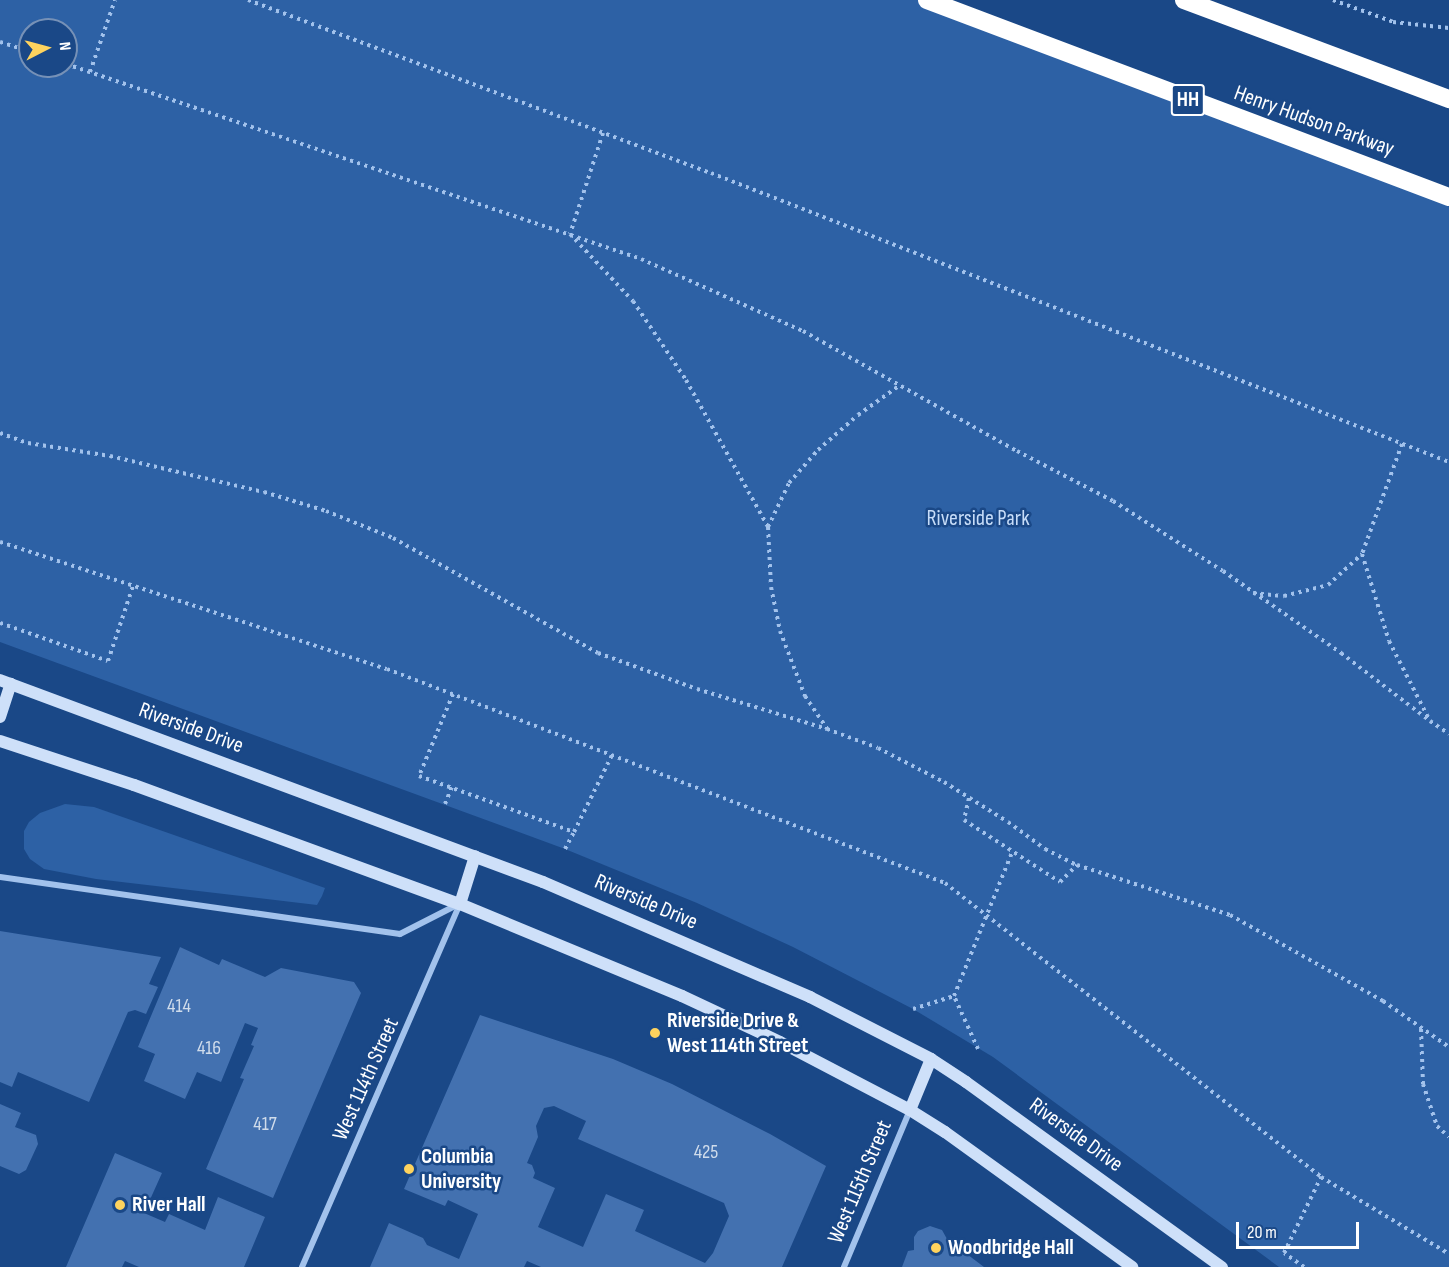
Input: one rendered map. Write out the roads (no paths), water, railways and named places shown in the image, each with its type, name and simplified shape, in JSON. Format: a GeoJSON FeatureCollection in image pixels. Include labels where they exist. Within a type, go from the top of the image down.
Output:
{"type":"FeatureCollection","features":[{"type":"Feature","properties":{"kind":"highway","name":"Henry Hudson Parkway"},"geometry":{"type":"LineString","coordinates":[[927,0],[1449,197]]}},
{"type":"Feature","properties":{"kind":"highway"},"geometry":{"type":"LineString","coordinates":[[1184,0],[1449,99]]}},
{"type":"Feature","properties":{"kind":"main road"},"geometry":{"type":"LineString","coordinates":[[0,717],[6,682]]}},
{"type":"Feature","properties":{"kind":"main road","name":"Riverside Drive"},"geometry":{"type":"LineString","coordinates":[[6,682],[475,856],[731,961],[810,997],[931,1059],[1222,1267]]}},
{"type":"Feature","properties":{"kind":"main road"},"geometry":{"type":"LineString","coordinates":[[0,741],[134,785],[460,904],[682,996],[780,1042],[910,1110],[945,1132],[1132,1267]]}},
{"type":"Feature","properties":{"kind":"main road"},"geometry":{"type":"LineString","coordinates":[[460,904],[475,856]]}},
{"type":"Feature","properties":{"kind":"main road"},"geometry":{"type":"LineString","coordinates":[[910,1110],[931,1059]]}},
{"type":"Feature","properties":{"kind":"street"},"geometry":{"type":"LineString","coordinates":[[0,877],[400,934],[460,904]]}},
{"type":"Feature","properties":{"kind":"street","name":"West 114th Street"},"geometry":{"type":"LineString","coordinates":[[302,1267],[460,904]]}},
{"type":"Feature","properties":{"kind":"street","name":"West 115th Street"},"geometry":{"type":"LineString","coordinates":[[844,1267],[910,1110]]}},
{"type":"Feature","properties":{"kind":"place","name":"Riverside Drive & West 114th Street"},"geometry":{"type":"Point","coordinates":[655,1033]}},
{"type":"Feature","properties":{"kind":"place","name":"Columbia University"},"geometry":{"type":"Point","coordinates":[409,1169]}},
{"type":"Feature","properties":{"kind":"place","name":"River Hall"},"geometry":{"type":"Point","coordinates":[120,1205]}},
{"type":"Feature","properties":{"kind":"place","name":"Woodbridge Hall"},"geometry":{"type":"Point","coordinates":[936,1248]}},
{"type":"Feature","properties":{"kind":"park label","name":"Riverside Park"},"geometry":{"type":"Point","coordinates":[978,519]}}]}
